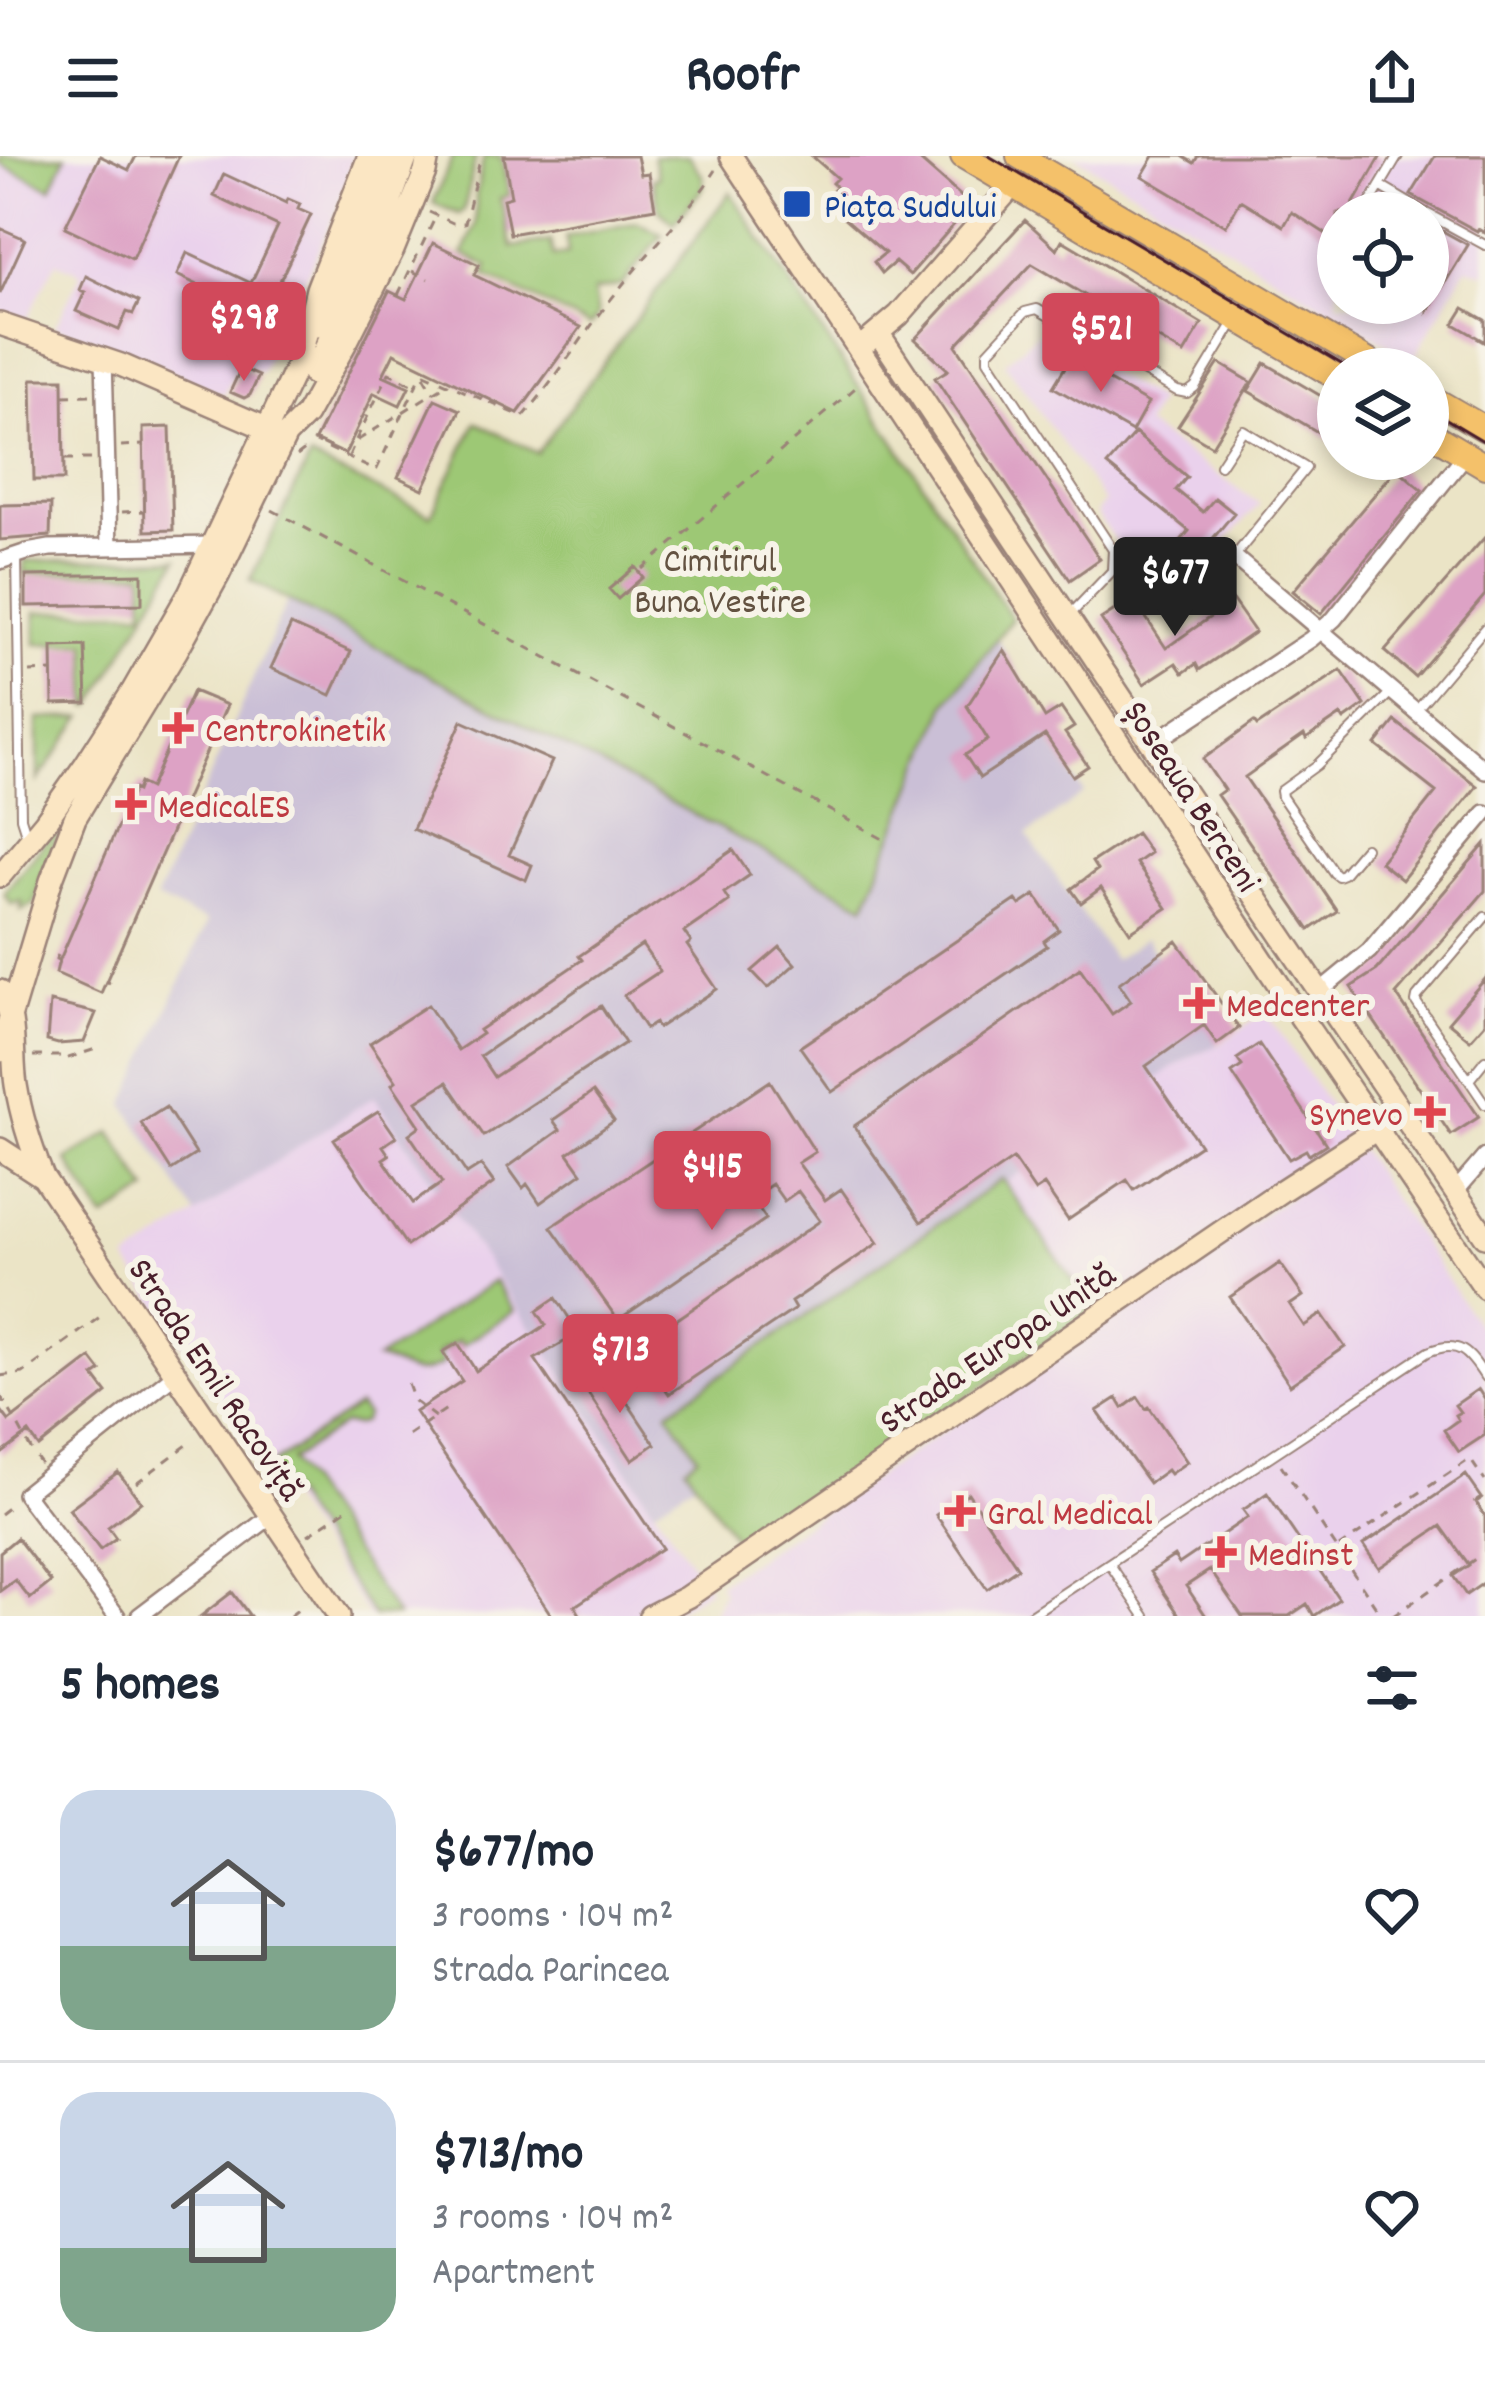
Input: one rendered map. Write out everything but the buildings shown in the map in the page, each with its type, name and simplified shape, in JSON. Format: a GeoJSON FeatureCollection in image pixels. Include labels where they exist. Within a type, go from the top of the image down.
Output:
{"type":"FeatureCollection","features":[{"type":"Feature","properties":{"kind":"main road"},"geometry":{"type":"LineString","coordinates":[[0,1051],[75,818],[178,650],[254,502],[317,289],[369,156]]}},
{"type":"Feature","properties":{"kind":"main road"},"geometry":{"type":"LineString","coordinates":[[300,359],[357,241],[388,156]]}},
{"type":"Feature","properties":{"kind":"main road"},"geometry":{"type":"LineString","coordinates":[[0,876],[70,787],[175,619],[374,246],[407,156]]}},
{"type":"Feature","properties":{"kind":"main road"},"geometry":{"type":"LineString","coordinates":[[962,156],[1317,365]]}},
{"type":"Feature","properties":{"kind":"main road"},"geometry":{"type":"LineString","coordinates":[[859,348],[899,315],[1013,185],[1026,158],[1347,348]]}},
{"type":"Feature","properties":{"kind":"main road"},"geometry":{"type":"LineString","coordinates":[[277,432],[306,416],[393,250],[428,161]]}},
{"type":"Feature","properties":{"kind":"main road","name":"Șoseaua Berceni"},"geometry":{"type":"LineString","coordinates":[[724,162],[859,348],[1485,1288]]}},
{"type":"Feature","properties":{"kind":"main road"},"geometry":{"type":"LineString","coordinates":[[0,325],[104,358],[277,432]]}},
{"type":"Feature","properties":{"kind":"main road","name":"Șoseaua Berceni"},"geometry":{"type":"LineString","coordinates":[[879,334],[1485,1236]]}},
{"type":"Feature","properties":{"kind":"main road"},"geometry":{"type":"LineString","coordinates":[[1449,408],[1485,429]]}},
{"type":"Feature","properties":{"kind":"main road"},"geometry":{"type":"LineString","coordinates":[[1449,445],[1475,460]]}},
{"type":"Feature","properties":{"kind":"main road"},"geometry":{"type":"LineString","coordinates":[[1214,885],[1237,870]]}},
{"type":"Feature","properties":{"kind":"main road"},"geometry":{"type":"LineString","coordinates":[[0,992],[11,1017]]}},
{"type":"Feature","properties":{"kind":"main road","name":"Strada Emil Racoviță"},"geometry":{"type":"LineString","coordinates":[[11,1017],[17,1092],[43,1177],[339,1616]]}},
{"type":"Feature","properties":{"kind":"main road","name":"Strada Europa Unită"},"geometry":{"type":"LineString","coordinates":[[650,1616],[687,1597],[1377,1129]]}},
{"type":"Feature","properties":{"kind":"main road","name":"Strada Emil Racoviță"},"geometry":{"type":"LineString","coordinates":[[0,1149],[43,1177]]}},
{"type":"Feature","properties":{"kind":"main road"},"geometry":{"type":"LineString","coordinates":[[0,1167],[43,1177]]}},
{"type":"Feature","properties":{"kind":"street"},"geometry":{"type":"LineString","coordinates":[[104,358],[109,547]]}},
{"type":"Feature","properties":{"kind":"street"},"geometry":{"type":"LineString","coordinates":[[1152,744],[1321,631],[1475,460]]}},
{"type":"Feature","properties":{"kind":"street"},"geometry":{"type":"LineString","coordinates":[[0,561],[50,548],[213,545]]}},
{"type":"Feature","properties":{"kind":"street"},"geometry":{"type":"LineString","coordinates":[[1234,557],[1485,770]]}},
{"type":"Feature","properties":{"kind":"street"},"geometry":{"type":"LineString","coordinates":[[1319,992],[1369,951],[1485,813]]}},
{"type":"Feature","properties":{"kind":"street"},"geometry":{"type":"LineString","coordinates":[[1455,1192],[1485,1157]]}},
{"type":"Feature","properties":{"kind":"street"},"geometry":{"type":"LineString","coordinates":[[117,1616],[25,1495],[175,1374]]}},
{"type":"Feature","properties":{"kind":"street"},"geometry":{"type":"LineString","coordinates":[[139,1616],[271,1516]]}},
{"type":"Feature","properties":{"kind":"lane"},"geometry":{"type":"LineString","coordinates":[[1376,192],[1397,156]]}},
{"type":"Feature","properties":{"kind":"lane"},"geometry":{"type":"LineString","coordinates":[[1380,186],[1390,192]]}},
{"type":"Feature","properties":{"kind":"lane"},"geometry":{"type":"LineString","coordinates":[[1449,226],[1485,245]]}},
{"type":"Feature","properties":{"kind":"lane"},"geometry":{"type":"LineString","coordinates":[[1067,618],[1112,571],[1113,550],[988,359],[988,351],[1024,312],[1037,309],[1187,393],[1237,317]]}},
{"type":"Feature","properties":{"kind":"lane"},"geometry":{"type":"LineString","coordinates":[[1176,615],[1234,557],[1306,468],[1243,430],[1220,465]]}},
{"type":"Feature","properties":{"kind":"lane"},"geometry":{"type":"LineString","coordinates":[[17,555],[21,818],[29,842]]}},
{"type":"Feature","properties":{"kind":"lane"},"geometry":{"type":"LineString","coordinates":[[1415,711],[1485,628]]}},
{"type":"Feature","properties":{"kind":"lane"},"geometry":{"type":"LineString","coordinates":[[1365,848],[1338,876],[1282,790],[1317,765],[1392,691]]}},
{"type":"Feature","properties":{"kind":"lane"},"geometry":{"type":"LineString","coordinates":[[1485,917],[1416,1002],[1485,1104]]}},
{"type":"Feature","properties":{"kind":"lane"},"geometry":{"type":"LineString","coordinates":[[1468,1080],[1485,1060]]}},
{"type":"Feature","properties":{"kind":"lane"},"geometry":{"type":"LineString","coordinates":[[1029,1616],[1438,1348],[1463,1350],[1485,1377]]}},
{"type":"Feature","properties":{"kind":"lane"},"geometry":{"type":"LineString","coordinates":[[1109,1563],[1145,1616]]}},
{"type":"Feature","properties":{"kind":"path"},"geometry":{"type":"LineString","coordinates":[[422,208],[453,223],[467,220],[482,156]]}},
{"type":"Feature","properties":{"kind":"path"},"geometry":{"type":"LineString","coordinates":[[423,374],[520,417],[525,415],[610,300],[724,162]]}},
{"type":"Feature","properties":{"kind":"path"},"geometry":{"type":"LineString","coordinates":[[398,295],[437,215]]}},
{"type":"Feature","properties":{"kind":"path"},"geometry":{"type":"LineString","coordinates":[[410,270],[429,279]]}},
{"type":"Feature","properties":{"kind":"path"},"geometry":{"type":"LineString","coordinates":[[348,457],[388,373],[416,386]]}},
{"type":"Feature","properties":{"kind":"path"},"geometry":{"type":"LineString","coordinates":[[291,461],[311,443],[376,471],[423,374]]}},
{"type":"Feature","properties":{"kind":"path"},"geometry":{"type":"LineString","coordinates":[[423,374],[435,395]]}},
{"type":"Feature","properties":{"kind":"path"},"geometry":{"type":"LineString","coordinates":[[356,442],[447,383]]}},
{"type":"Feature","properties":{"kind":"path"},"geometry":{"type":"LineString","coordinates":[[642,569],[858,386]]}},
{"type":"Feature","properties":{"kind":"path"},"geometry":{"type":"LineString","coordinates":[[63,396],[105,394]]}},
{"type":"Feature","properties":{"kind":"path"},"geometry":{"type":"LineString","coordinates":[[64,459],[143,446]]}},
{"type":"Feature","properties":{"kind":"path"},"geometry":{"type":"LineString","coordinates":[[254,502],[885,840]]}},
{"type":"Feature","properties":{"kind":"path"},"geometry":{"type":"LineString","coordinates":[[108,512],[145,511]]}},
{"type":"Feature","properties":{"kind":"path"},"geometry":{"type":"LineString","coordinates":[[19,672],[52,671]]}},
{"type":"Feature","properties":{"kind":"path"},"geometry":{"type":"LineString","coordinates":[[48,950],[60,957]]}},
{"type":"Feature","properties":{"kind":"path"},"geometry":{"type":"LineString","coordinates":[[31,1056],[78,1057],[99,1048]]}},
{"type":"Feature","properties":{"kind":"path"},"geometry":{"type":"LineString","coordinates":[[62,1058],[64,1067]]}},
{"type":"Feature","properties":{"kind":"path"},"geometry":{"type":"LineString","coordinates":[[0,1376],[22,1373],[104,1314]]}},
{"type":"Feature","properties":{"kind":"path"},"geometry":{"type":"LineString","coordinates":[[408,1384],[412,1399],[435,1417]]}},
{"type":"Feature","properties":{"kind":"path"},"geometry":{"type":"LineString","coordinates":[[0,1396],[18,1420],[22,1439],[50,1475]]}},
{"type":"Feature","properties":{"kind":"path"},"geometry":{"type":"LineString","coordinates":[[408,1435],[448,1408]]}},
{"type":"Feature","properties":{"kind":"path"},"geometry":{"type":"LineString","coordinates":[[136,1483],[191,1442]]}},
{"type":"Feature","properties":{"kind":"path"},"geometry":{"type":"LineString","coordinates":[[1274,1454],[1382,1616]]}},
{"type":"Feature","properties":{"kind":"path"},"geometry":{"type":"LineString","coordinates":[[1337,1549],[1470,1460],[1485,1481]]}},
{"type":"Feature","properties":{"kind":"path"},"geometry":{"type":"LineString","coordinates":[[306,1536],[347,1508]]}},
{"type":"Feature","properties":{"kind":"path"},"geometry":{"type":"LineString","coordinates":[[1393,1616],[1478,1557]]}},
{"type":"Feature","properties":{"kind":"path"},"geometry":{"type":"LineString","coordinates":[[290,1616],[303,1606]]}},
{"type":"Feature","properties":{"kind":"shaded area"},"geometry":{"type":"Polygon","coordinates":[[[0,156],[354,156],[335,214],[261,373],[239,363],[224,395],[55,327],[81,273],[56,262],[27,319],[0,312],[0,156]]]}},
{"type":"Feature","properties":{"kind":"shaded area"},"geometry":{"type":"Polygon","coordinates":[[[1075,156],[1485,156],[1485,273],[1466,268],[1449,298],[1449,192],[1317,192],[1317,302],[1075,156]]]}},
{"type":"Feature","properties":{"kind":"shaded area"},"geometry":{"type":"Polygon","coordinates":[[[1353,324],[1434,324],[1420,348],[1393,348],[1353,324]]]}},
{"type":"Feature","properties":{"kind":"shaded area"},"geometry":{"type":"Polygon","coordinates":[[[1038,332],[1158,401],[1145,425],[1260,504],[1169,602],[1158,594],[1148,604],[1118,579],[1130,564],[1096,513],[1104,502],[1005,363],[1038,332]]]}},
{"type":"Feature","properties":{"kind":"shaded area"},"geometry":{"type":"Polygon","coordinates":[[[288,599],[866,904],[947,703],[997,638],[1046,718],[1050,744],[1084,793],[1027,835],[1114,960],[1145,939],[1218,1045],[1189,1057],[669,1412],[699,1456],[686,1466],[696,1481],[654,1509],[374,1096],[196,1215],[125,1105],[207,922],[156,899],[288,599]]]}},
{"type":"Feature","properties":{"kind":"shaded area"},"geometry":{"type":"Polygon","coordinates":[[[1266,1012],[1355,1144],[1098,1316],[1002,1179],[1266,1012]]]}},
{"type":"Feature","properties":{"kind":"shaded area"},"geometry":{"type":"Polygon","coordinates":[[[374,1095],[709,1589],[666,1616],[368,1616],[127,1261],[374,1095]]]}},
{"type":"Feature","properties":{"kind":"shaded area"},"geometry":{"type":"Polygon","coordinates":[[[1360,1149],[1485,1336],[1485,1616],[712,1616],[723,1592],[718,1584],[1360,1149]]]}},
{"type":"Feature","properties":{"kind":"green space"},"geometry":{"type":"Polygon","coordinates":[[[0,156],[66,156],[51,188],[0,164],[0,156]]]}},
{"type":"Feature","properties":{"kind":"green space"},"geometry":{"type":"Polygon","coordinates":[[[453,156],[476,156],[464,210],[459,214],[433,203],[453,156]]]}},
{"type":"Feature","properties":{"kind":"green space"},"geometry":{"type":"Polygon","coordinates":[[[484,156],[501,156],[509,195],[500,198],[512,247],[551,241],[554,256],[568,254],[566,237],[638,222],[662,235],[622,285],[594,291],[598,315],[590,326],[485,275],[488,266],[463,254],[476,225],[484,156]]]}},
{"type":"Feature","properties":{"kind":"green space"},"geometry":{"type":"Polygon","coordinates":[[[653,156],[689,156],[703,177],[703,188],[674,223],[659,210],[653,156]]]}},
{"type":"Feature","properties":{"kind":"green space","name":"Cimitirul Buna Vestire"},"geometry":{"type":"Polygon","coordinates":[[[730,192],[1012,619],[947,703],[865,905],[250,580],[310,458],[431,515],[476,422],[537,453],[730,192]]]}},
{"type":"Feature","properties":{"kind":"green space"},"geometry":{"type":"Polygon","coordinates":[[[178,558],[89,706],[87,643],[36,644],[36,612],[144,611],[143,572],[25,573],[25,561],[178,558]]]}},
{"type":"Feature","properties":{"kind":"green space"},"geometry":{"type":"Polygon","coordinates":[[[83,717],[38,780],[38,719],[83,717]]]}},
{"type":"Feature","properties":{"kind":"green space"},"geometry":{"type":"Polygon","coordinates":[[[54,831],[58,833],[34,904],[21,910],[22,901],[11,904],[4,893],[54,831]]]}},
{"type":"Feature","properties":{"kind":"green space"},"geometry":{"type":"Polygon","coordinates":[[[111,1132],[148,1191],[104,1219],[67,1160],[111,1132]]]}},
{"type":"Feature","properties":{"kind":"green space"},"geometry":{"type":"Polygon","coordinates":[[[1002,1179],[1094,1310],[743,1550],[685,1466],[698,1456],[668,1412],[1002,1179]]]}},
{"type":"Feature","properties":{"kind":"green space"},"geometry":{"type":"Polygon","coordinates":[[[494,1281],[514,1311],[462,1345],[458,1340],[437,1354],[443,1364],[415,1372],[377,1359],[494,1281]]]}},
{"type":"Feature","properties":{"kind":"green space"},"geometry":{"type":"Polygon","coordinates":[[[358,1406],[366,1415],[363,1422],[343,1424],[291,1460],[397,1616],[373,1616],[271,1465],[358,1406]]]}},
{"type":"Feature","properties":{"kind":"tram line"},"geometry":{"type":"LineString","coordinates":[[989,156],[1317,350]]}},
{"type":"Feature","properties":{"kind":"tram line"},"geometry":{"type":"LineString","coordinates":[[1449,421],[1485,442]]}},
{"type":"Feature","properties":{"kind":"place","name":"Piața Sudului"},"geometry":{"type":"Point","coordinates":[797,204]}},
{"type":"Feature","properties":{"kind":"place","name":"Centrokinetik"},"geometry":{"type":"Point","coordinates":[178,728]}},
{"type":"Feature","properties":{"kind":"place","name":"MedicalES"},"geometry":{"type":"Point","coordinates":[131,804]}},
{"type":"Feature","properties":{"kind":"place","name":"Medcenter"},"geometry":{"type":"Point","coordinates":[1199,1003]}},
{"type":"Feature","properties":{"kind":"place","name":"Synevo"},"geometry":{"type":"Point","coordinates":[1430,1112]}},
{"type":"Feature","properties":{"kind":"place","name":"Gral Medical"},"geometry":{"type":"Point","coordinates":[960,1511]}},
{"type":"Feature","properties":{"kind":"place","name":"Medinst"},"geometry":{"type":"Point","coordinates":[1221,1552]}}]}
